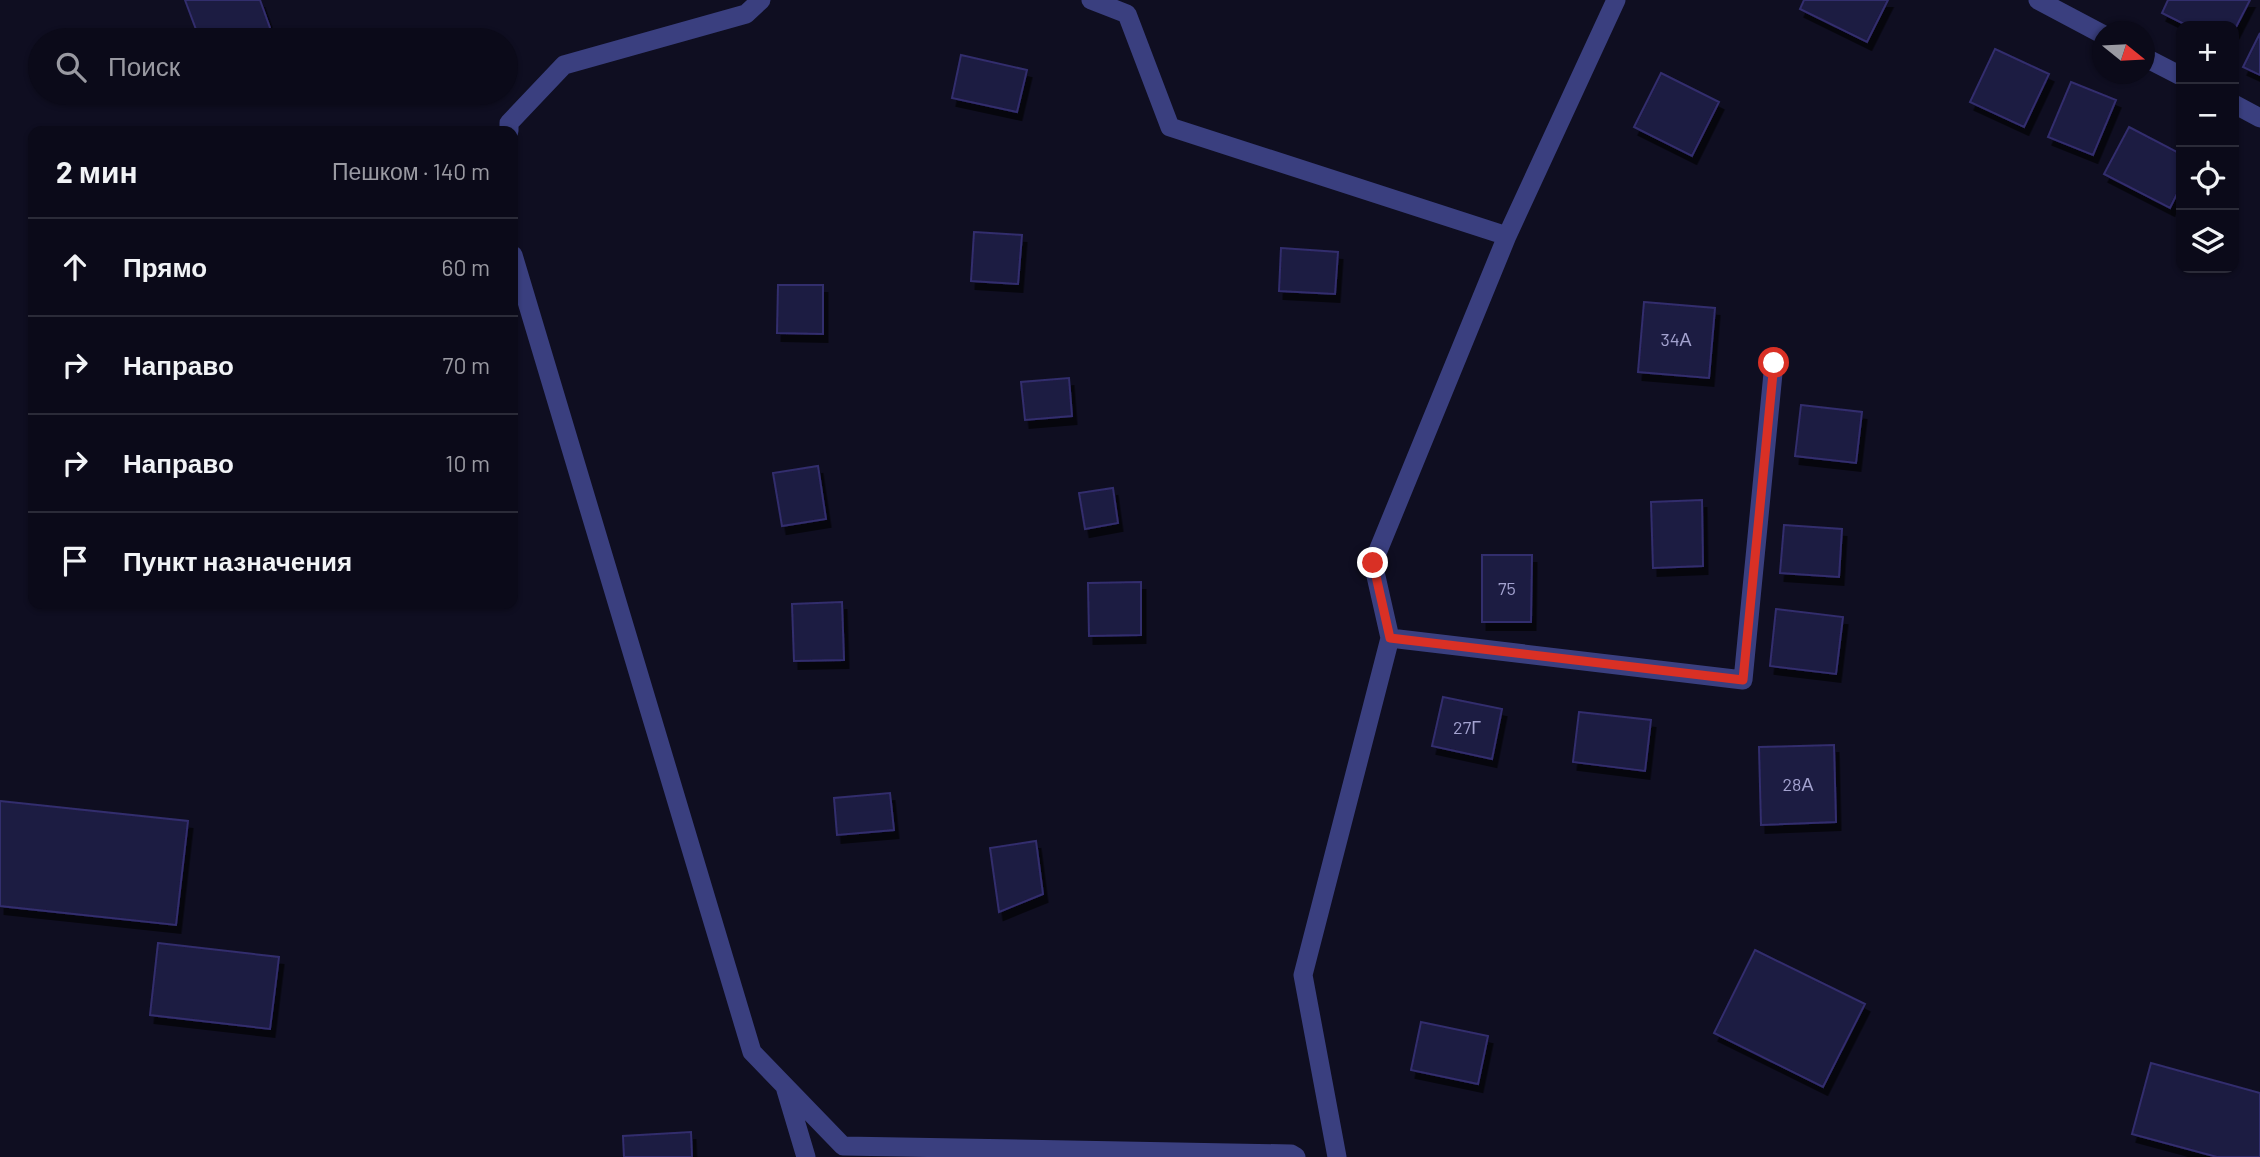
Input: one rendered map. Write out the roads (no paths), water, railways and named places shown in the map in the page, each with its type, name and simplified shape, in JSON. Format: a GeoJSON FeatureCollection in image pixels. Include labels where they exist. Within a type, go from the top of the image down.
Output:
{"type":"FeatureCollection","features":[{"type":"Feature","properties":{"kind":"street"},"geometry":{"type":"LineString","coordinates":[[509,126],[564,65],[746,14],[761,0]]}},
{"type":"Feature","properties":{"kind":"street"},"geometry":{"type":"LineString","coordinates":[[1091,0],[1128,14],[1170,127],[1507,236]]}},
{"type":"Feature","properties":{"kind":"street"},"geometry":{"type":"LineString","coordinates":[[1337,1157],[1303,975],[1390,638],[1373,563],[1507,236],[1616,0]]}},
{"type":"Feature","properties":{"kind":"street"},"geometry":{"type":"LineString","coordinates":[[2038,0],[2092,29]]}},
{"type":"Feature","properties":{"kind":"street"},"geometry":{"type":"LineString","coordinates":[[2155,63],[2176,73]]}},
{"type":"Feature","properties":{"kind":"street"},"geometry":{"type":"LineString","coordinates":[[2239,107],[2260,118]]}},
{"type":"Feature","properties":{"kind":"street"},"geometry":{"type":"LineString","coordinates":[[518,272],[752,1052],[843,1146],[1291,1154],[1296,1157]]}},
{"type":"Feature","properties":{"kind":"street"},"geometry":{"type":"LineString","coordinates":[[1390,638],[1743,680],[1774,363]]}},
{"type":"Feature","properties":{"kind":"street"},"geometry":{"type":"LineString","coordinates":[[785,1086],[806,1157]]}}]}
